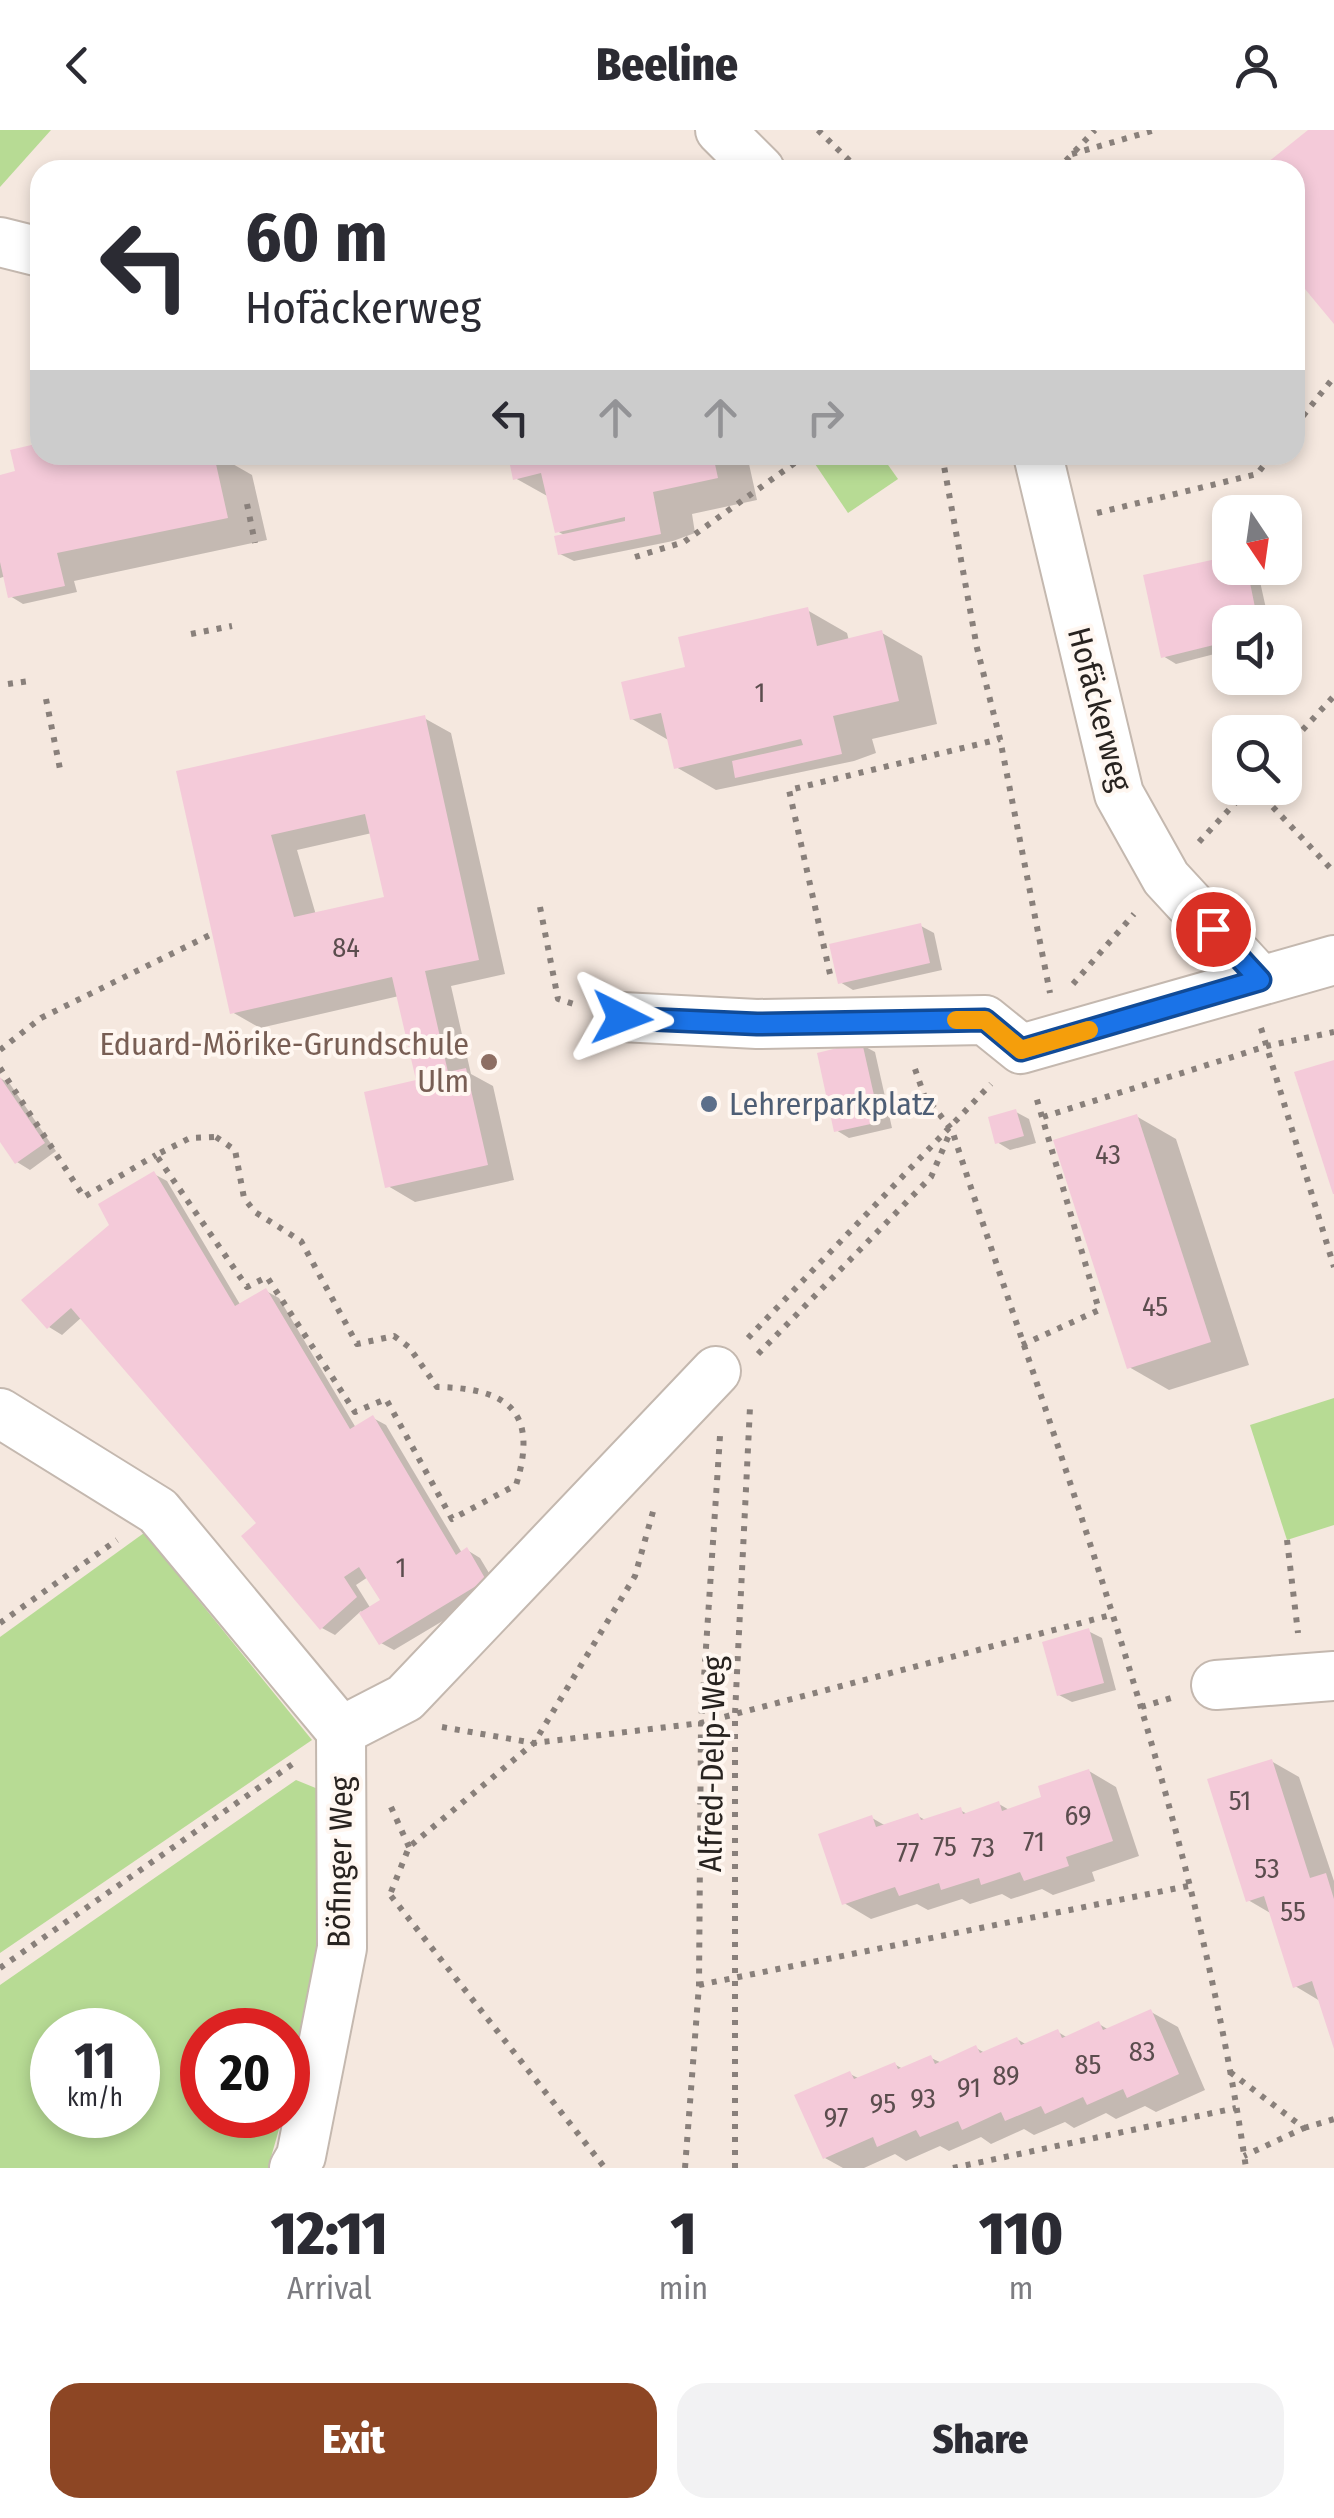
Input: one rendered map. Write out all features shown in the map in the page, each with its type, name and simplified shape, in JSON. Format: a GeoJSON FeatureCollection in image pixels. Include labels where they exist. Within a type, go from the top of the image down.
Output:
{"type":"FeatureCollection","features":[{"type":"Feature","properties":{"kind":"street"},"geometry":{"type":"LineString","coordinates":[[720,130],[750,160]]}},
{"type":"Feature","properties":{"kind":"street"},"geometry":{"type":"LineString","coordinates":[[0,242],[30,250]]}},
{"type":"Feature","properties":{"kind":"street","name":"Hofäckerweg"},"geometry":{"type":"LineString","coordinates":[[1040,465],[1119,794],[1166,878],[1260,980]]}},
{"type":"Feature","properties":{"kind":"street"},"geometry":{"type":"LineString","coordinates":[[622,1018],[840,1024],[985,1020],[1021,1050],[1334,960]]}},
{"type":"Feature","properties":{"kind":"street"},"geometry":{"type":"LineString","coordinates":[[0,1413],[158,1511],[341,1731],[405,1698],[739,1377]]}},
{"type":"Feature","properties":{"kind":"street"},"geometry":{"type":"LineString","coordinates":[[1216,1685],[1319,1679]]}},
{"type":"Feature","properties":{"kind":"street","name":"Böfinger Weg"},"geometry":{"type":"LineString","coordinates":[[294,2168],[300,2156],[342,1948],[341,1731]]}},
{"type":"Feature","properties":{"kind":"path"},"geometry":{"type":"LineString","coordinates":[[818,130],[849,160]]}},
{"type":"Feature","properties":{"kind":"path"},"geometry":{"type":"LineString","coordinates":[[1066,160],[1095,130]]}},
{"type":"Feature","properties":{"kind":"path"},"geometry":{"type":"LineString","coordinates":[[1072,154],[1156,130]]}},
{"type":"Feature","properties":{"kind":"path"},"geometry":{"type":"LineString","coordinates":[[1305,413],[1334,377]]}},
{"type":"Feature","properties":{"kind":"path"},"geometry":{"type":"LineString","coordinates":[[635,557],[684,542],[792,465]]}},
{"type":"Feature","properties":{"kind":"path"},"geometry":{"type":"LineString","coordinates":[[739,1377],[1021,1050],[1052,1007],[1000,739],[976,648],[944,465]]}},
{"type":"Feature","properties":{"kind":"path"},"geometry":{"type":"LineString","coordinates":[[1052,525],[1258,474],[1265,465]]}},
{"type":"Feature","properties":{"kind":"path"},"geometry":{"type":"LineString","coordinates":[[247,504],[255,544]]}},
{"type":"Feature","properties":{"kind":"path"},"geometry":{"type":"LineString","coordinates":[[191,634],[232,626]]}},
{"type":"Feature","properties":{"kind":"path"},"geometry":{"type":"LineString","coordinates":[[8,684],[29,682]]}},
{"type":"Feature","properties":{"kind":"path"},"geometry":{"type":"LineString","coordinates":[[1302,731],[1334,696]]}},
{"type":"Feature","properties":{"kind":"path"},"geometry":{"type":"LineString","coordinates":[[46,698],[60,768]]}},
{"type":"Feature","properties":{"kind":"path"},"geometry":{"type":"LineString","coordinates":[[840,1024],[790,790],[1000,739]]}},
{"type":"Feature","properties":{"kind":"path"},"geometry":{"type":"LineString","coordinates":[[1271,805],[1334,872]]}},
{"type":"Feature","properties":{"kind":"path"},"geometry":{"type":"LineString","coordinates":[[540,907],[550,959]]}},
{"type":"Feature","properties":{"kind":"path"},"geometry":{"type":"LineString","coordinates":[[0,1050],[41,1018],[212,934]]}},
{"type":"Feature","properties":{"kind":"path"},"geometry":{"type":"LineString","coordinates":[[900,1020],[924,1096],[952,1130],[1140,1707],[1188,1886],[1246,2168]]}},
{"type":"Feature","properties":{"kind":"path"},"geometry":{"type":"LineString","coordinates":[[1022,1345],[1099,1310],[1043,1117],[1268,1046],[1334,1032]]}},
{"type":"Feature","properties":{"kind":"path"},"geometry":{"type":"LineString","coordinates":[[1268,1046],[1334,1267]]}},
{"type":"Feature","properties":{"kind":"path"},"geometry":{"type":"LineString","coordinates":[[0,1068],[84,1197],[156,1155],[190,1138],[216,1137],[234,1150],[244,1198],[255,1212],[301,1241],[357,1344],[394,1336],[409,1347],[437,1387],[470,1388],[501,1398],[525,1430],[525,1457],[516,1485],[452,1519],[386,1399],[355,1412],[267,1277],[247,1286],[156,1155]]}},
{"type":"Feature","properties":{"kind":"path"},"geometry":{"type":"LineString","coordinates":[[685,2168],[699,1985],[702,1722],[724,1392],[930,1176],[952,1130]]}},
{"type":"Feature","properties":{"kind":"path","name":"Alfred-Delp-Weg"},"geometry":{"type":"LineString","coordinates":[[735,2168],[739,1377]]}},
{"type":"Feature","properties":{"kind":"path"},"geometry":{"type":"LineString","coordinates":[[606,2168],[390,1895],[409,1847],[534,1742],[634,1576],[659,1491]]}},
{"type":"Feature","properties":{"kind":"path"},"geometry":{"type":"LineString","coordinates":[[0,1623],[158,1511]]}},
{"type":"Feature","properties":{"kind":"path"},"geometry":{"type":"LineString","coordinates":[[1287,1540],[1319,1679]]}},
{"type":"Feature","properties":{"kind":"path"},"geometry":{"type":"LineString","coordinates":[[405,1698],[423,1724],[534,1742],[702,1722],[1110,1615]]}},
{"type":"Feature","properties":{"kind":"path"},"geometry":{"type":"LineString","coordinates":[[0,1968],[341,1731]]}},
{"type":"Feature","properties":{"kind":"path"},"geometry":{"type":"LineString","coordinates":[[699,1985],[1188,1886]]}},
{"type":"Feature","properties":{"kind":"path"},"geometry":{"type":"LineString","coordinates":[[1228,2070],[1304,2128]]}},
{"type":"Feature","properties":{"kind":"path"},"geometry":{"type":"LineString","coordinates":[[953,2168],[1236,2108]]}},
{"type":"Feature","properties":{"kind":"path"},"geometry":{"type":"LineString","coordinates":[[1244,2156],[1304,2128],[1334,2119]]}},
{"type":"Feature","properties":{"kind":"green space"},"geometry":{"type":"Polygon","coordinates":[[[0,130],[51,130],[0,187],[0,130]]]}},
{"type":"Feature","properties":{"kind":"green space"},"geometry":{"type":"Polygon","coordinates":[[[816,465],[888,465],[898,479],[848,513],[816,465]]]}},
{"type":"Feature","properties":{"kind":"green space"},"geometry":{"type":"Polygon","coordinates":[[[1334,1398],[1334,1525],[1287,1540],[1250,1425],[1334,1398]]]}},
{"type":"Feature","properties":{"kind":"green space"},"geometry":{"type":"Polygon","coordinates":[[[144,1533],[312,1740],[0,1953],[0,1637],[144,1533]]]}},
{"type":"Feature","properties":{"kind":"green space"},"geometry":{"type":"Polygon","coordinates":[[[296,1780],[323,1791],[317,1976],[309,2008],[180,2008],[180,2138],[276,2138],[268,2168],[0,2168],[0,1985],[296,1780]]]}},
{"type":"Feature","properties":{"kind":"building"},"geometry":{"type":"Polygon","coordinates":[[[1308,130],[1334,130],[1334,324],[1305,289],[1305,160],[1270,160],[1308,130]]]}},
{"type":"Feature","properties":{"kind":"building"},"geometry":{"type":"Polygon","coordinates":[[[30,445],[30,465],[216,465],[228,518],[57,553],[65,586],[8,598],[0,562],[0,475],[15,471],[10,450],[30,445]]]}},
{"type":"Feature","properties":{"kind":"building"},"geometry":{"type":"Polygon","coordinates":[[[510,465],[715,465],[718,478],[653,492],[661,534],[558,555],[554,536],[625,521],[625,517],[555,533],[541,473],[513,480],[510,465]]]}},
{"type":"Feature","properties":{"kind":"building"},"geometry":{"type":"Polygon","coordinates":[[[1212,560],[1212,585],[1250,585],[1255,605],[1212,605],[1212,645],[1161,658],[1143,575],[1212,560]]]}},
{"type":"Feature","properties":{"kind":"building"},"geometry":{"type":"Polygon","coordinates":[[[808,607],[817,646],[882,630],[899,701],[833,716],[842,754],[735,778],[732,761],[803,745],[801,739],[674,769],[661,713],[630,720],[621,682],[685,667],[678,637],[808,607]]]}},
{"type":"Feature","properties":{"kind":"building"},"geometry":{"type":"Polygon","coordinates":[[[425,715],[479,960],[425,971],[448,1072],[466,1068],[488,1165],[385,1188],[364,1092],[416,1080],[392,977],[230,1014],[176,771],[425,715]],[[365,814],[271,835],[294,917],[384,897],[365,814]]]}},
{"type":"Feature","properties":{"kind":"building"},"geometry":{"type":"Polygon","coordinates":[[[921,923],[930,963],[838,984],[829,944],[921,923]]]}},
{"type":"Feature","properties":{"kind":"building"},"geometry":{"type":"Polygon","coordinates":[[[862,1042],[880,1122],[834,1132],[817,1053],[862,1042]]]}},
{"type":"Feature","properties":{"kind":"building"},"geometry":{"type":"Polygon","coordinates":[[[1334,1060],[1334,1194],[1333,1194],[1294,1072],[1334,1060]]]}},
{"type":"Feature","properties":{"kind":"building"},"geometry":{"type":"Polygon","coordinates":[[[0,1077],[45,1143],[15,1164],[0,1142],[0,1077]]]}},
{"type":"Feature","properties":{"kind":"building"},"geometry":{"type":"Polygon","coordinates":[[[1016,1109],[1024,1136],[995,1144],[988,1117],[1016,1109]]]}},
{"type":"Feature","properties":{"kind":"building"},"geometry":{"type":"Polygon","coordinates":[[[1137,1114],[1211,1342],[1127,1369],[1053,1140],[1137,1114]]]}},
{"type":"Feature","properties":{"kind":"building"},"geometry":{"type":"Polygon","coordinates":[[[154,1171],[235,1306],[266,1288],[350,1429],[373,1415],[456,1555],[467,1547],[486,1580],[379,1645],[359,1613],[380,1600],[359,1567],[344,1577],[357,1597],[320,1630],[241,1536],[256,1523],[71,1308],[47,1329],[21,1300],[109,1225],[98,1204],[154,1171]]]}},
{"type":"Feature","properties":{"kind":"building"},"geometry":{"type":"Polygon","coordinates":[[[1089,1628],[1104,1683],[1057,1696],[1042,1642],[1089,1628]]]}},
{"type":"Feature","properties":{"kind":"building"},"geometry":{"type":"Polygon","coordinates":[[[1272,1759],[1310,1878],[1326,1873],[1334,1899],[1334,2049],[1312,1981],[1293,1988],[1264,1896],[1246,1902],[1207,1779],[1272,1759]]]}},
{"type":"Feature","properties":{"kind":"building"},"geometry":{"type":"Polygon","coordinates":[[[1089,1769],[1113,1841],[1066,1857],[1069,1866],[1024,1881],[1020,1872],[981,1885],[979,1878],[941,1890],[939,1883],[899,1896],[895,1887],[842,1905],[818,1834],[872,1815],[876,1827],[918,1813],[921,1820],[961,1807],[963,1814],[999,1801],[1002,1811],[1041,1797],[1038,1786],[1089,1769]]]}},
{"type":"Feature","properties":{"kind":"building"},"geometry":{"type":"Polygon","coordinates":[[[1151,2009],[1179,2074],[1127,2098],[1123,2089],[1087,2105],[1083,2097],[1045,2114],[1041,2106],[1005,2121],[1001,2112],[962,2130],[958,2121],[920,2137],[916,2130],[877,2147],[873,2137],[823,2159],[794,2095],[850,2071],[854,2079],[895,2062],[898,2069],[931,2055],[935,2064],[976,2045],[980,2053],[1017,2037],[1021,2045],[1058,2029],[1062,2038],[1099,2021],[1103,2030],[1151,2009]]]}},
{"type":"Feature","properties":{"kind":"slow traffic"},"geometry":{"type":"LineString","coordinates":[[956,1020],[985,1020],[1021,1050],[1089,1030]]}},
{"type":"Feature","properties":{"kind":"place","name":"Eduard-Mörike-Grundschule Ulm"},"geometry":{"type":"Point","coordinates":[489,1062]}},
{"type":"Feature","properties":{"kind":"place","name":"Lehrerparkplatz"},"geometry":{"type":"Point","coordinates":[709,1104]}},
{"type":"Feature","properties":{"kind":"route"},"geometry":{"type":"LineString","coordinates":[[622,1018],[757,1024],[985,1020],[1021,1050],[1260,980],[1213,929]]}}]}
